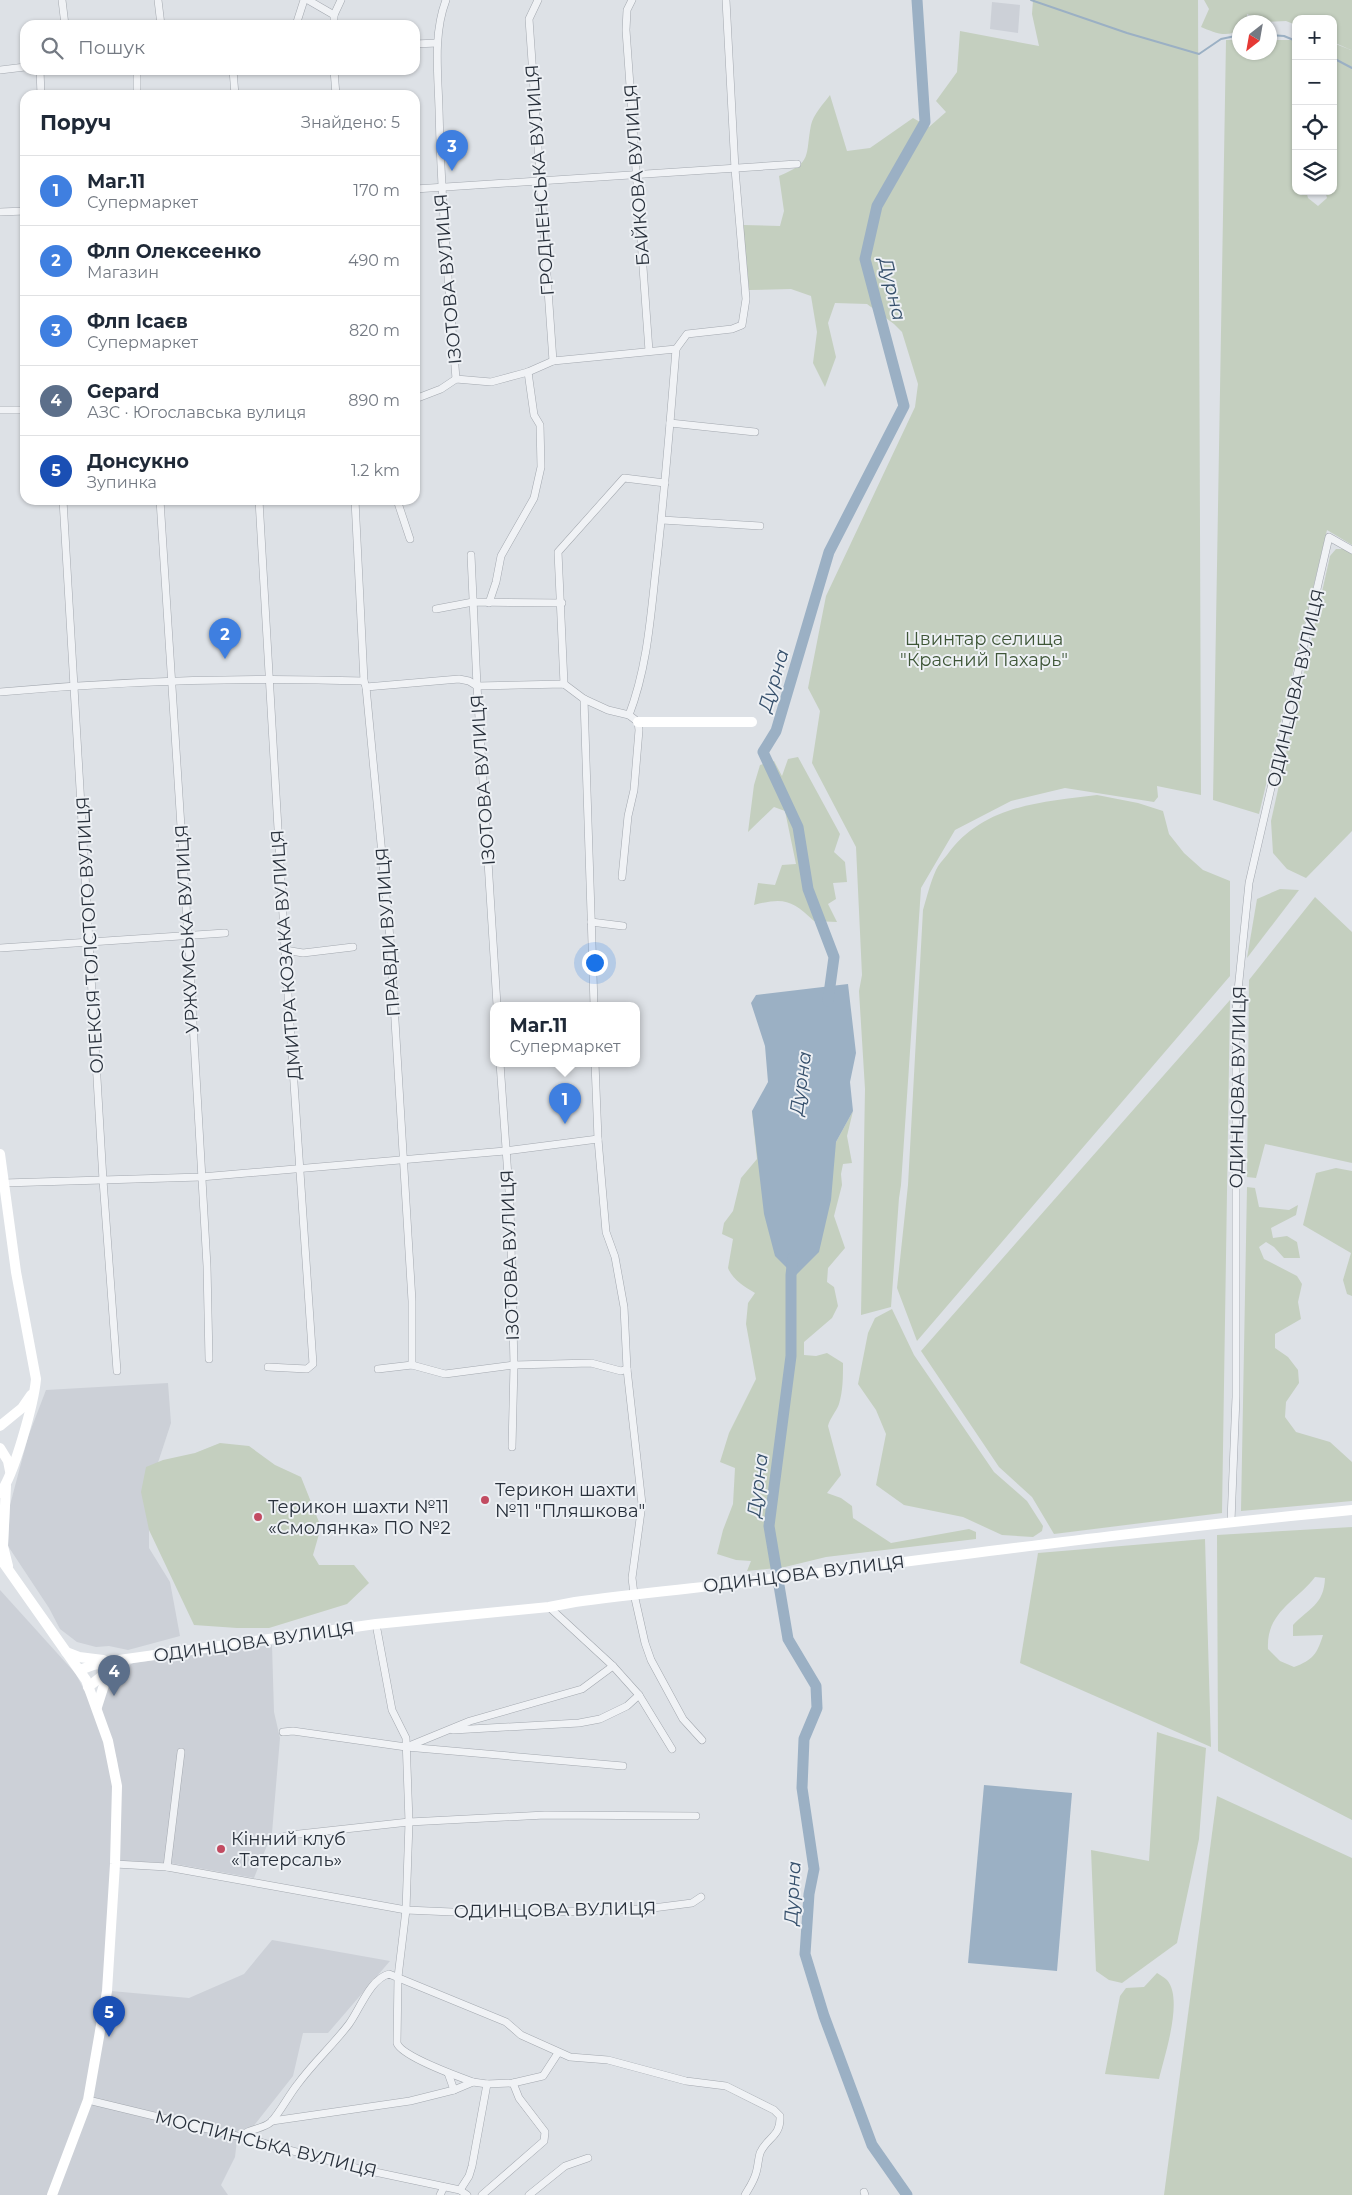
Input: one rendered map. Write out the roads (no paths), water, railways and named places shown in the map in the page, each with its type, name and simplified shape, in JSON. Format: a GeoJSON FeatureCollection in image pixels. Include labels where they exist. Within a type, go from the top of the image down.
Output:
{"type":"FeatureCollection","features":[{"type":"Feature","properties":{"kind":"main road"},"geometry":{"type":"LineString","coordinates":[[638,722],[752,722]]}},
{"type":"Feature","properties":{"kind":"main road"},"geometry":{"type":"LineString","coordinates":[[0,1154],[16,1272],[36,1379],[35,1390],[11,1472],[3,1489],[3,1546],[9,1569]]}},
{"type":"Feature","properties":{"kind":"main road"},"geometry":{"type":"LineString","coordinates":[[0,1426],[22,1408],[35,1390]]}},
{"type":"Feature","properties":{"kind":"main road"},"geometry":{"type":"LineString","coordinates":[[0,1448],[8,1461],[11,1472]]}},
{"type":"Feature","properties":{"kind":"main road","name":"ОДИНЦОВА ВУЛИЦЯ"},"geometry":{"type":"LineString","coordinates":[[80,1670],[93,1665],[376,1624],[549,1607],[634,1594],[776,1579],[1231,1521],[1352,1510]]}},
{"type":"Feature","properties":{"kind":"main road"},"geometry":{"type":"LineString","coordinates":[[0,1558],[80,1670],[97,1707],[109,1744],[117,1786],[108,1990],[88,2100],[52,2195]]}},
{"type":"Feature","properties":{"kind":"main road"},"geometry":{"type":"LineString","coordinates":[[66,1652],[88,1658],[120,1662],[104,1685],[97,1707]]}},
{"type":"Feature","properties":{"kind":"main road","name":"ОДИНЦОВА ВУЛИЦЯ"},"geometry":{"type":"LineString","coordinates":[[88,1687],[120,1662]]}},
{"type":"Feature","properties":{"kind":"street"},"geometry":{"type":"LineString","coordinates":[[62,0],[64,20]]}},
{"type":"Feature","properties":{"kind":"street"},"geometry":{"type":"LineString","coordinates":[[158,0],[160,20]]}},
{"type":"Feature","properties":{"kind":"street"},"geometry":{"type":"LineString","coordinates":[[298,20],[304,0]]}},
{"type":"Feature","properties":{"kind":"street"},"geometry":{"type":"LineString","coordinates":[[308,0],[334,15]]}},
{"type":"Feature","properties":{"kind":"street"},"geometry":{"type":"LineString","coordinates":[[334,20],[334,15],[341,0]]}},
{"type":"Feature","properties":{"kind":"street","name":"ІЗОТОВА ВУЛИЦЯ"},"geometry":{"type":"LineString","coordinates":[[446,0],[440,16],[437,44],[441,187],[456,379]]}},
{"type":"Feature","properties":{"kind":"street","name":"ГРОДНЕНСЬКА ВУЛИЦЯ"},"geometry":{"type":"LineString","coordinates":[[538,0],[529,19],[553,361]]}},
{"type":"Feature","properties":{"kind":"street","name":"БАЙКОВА ВУЛИЦЯ"},"geometry":{"type":"LineString","coordinates":[[632,0],[627,10],[626,30],[650,351]]}},
{"type":"Feature","properties":{"kind":"street"},"geometry":{"type":"LineString","coordinates":[[629,715],[641,680],[649,635],[662,520],[676,349],[687,334],[732,330],[742,324],[746,298],[735,169],[726,0]]}},
{"type":"Feature","properties":{"kind":"street"},"geometry":{"type":"LineString","coordinates":[[420,44],[437,44]]}},
{"type":"Feature","properties":{"kind":"street"},"geometry":{"type":"LineString","coordinates":[[0,70],[20,68]]}},
{"type":"Feature","properties":{"kind":"street"},"geometry":{"type":"LineString","coordinates":[[40,75],[41,90]]}},
{"type":"Feature","properties":{"kind":"street"},"geometry":{"type":"LineString","coordinates":[[137,75],[137,90]]}},
{"type":"Feature","properties":{"kind":"street"},"geometry":{"type":"LineString","coordinates":[[234,75],[235,90]]}},
{"type":"Feature","properties":{"kind":"street"},"geometry":{"type":"LineString","coordinates":[[334,75],[336,90]]}},
{"type":"Feature","properties":{"kind":"street"},"geometry":{"type":"LineString","coordinates":[[420,189],[637,176],[798,164]]}},
{"type":"Feature","properties":{"kind":"street"},"geometry":{"type":"LineString","coordinates":[[0,212],[20,211]]}},
{"type":"Feature","properties":{"kind":"street"},"geometry":{"type":"LineString","coordinates":[[420,397],[441,389],[456,379],[491,382],[528,372],[553,361],[676,349]]}},
{"type":"Feature","properties":{"kind":"street"},"geometry":{"type":"LineString","coordinates":[[489,603],[496,582],[501,556],[534,498],[541,467],[540,424],[534,415],[528,372]]}},
{"type":"Feature","properties":{"kind":"street"},"geometry":{"type":"LineString","coordinates":[[0,410],[20,410]]}},
{"type":"Feature","properties":{"kind":"street"},"geometry":{"type":"LineString","coordinates":[[670,423],[755,432]]}},
{"type":"Feature","properties":{"kind":"street"},"geometry":{"type":"LineString","coordinates":[[564,684],[562,603],[558,552],[624,478],[665,483]]}},
{"type":"Feature","properties":{"kind":"street","name":"ОЛЕКСІЯ ТОЛСТОГО ВУЛИЦЯ"},"geometry":{"type":"LineString","coordinates":[[63,505],[103,1180],[117,1370]]}},
{"type":"Feature","properties":{"kind":"street","name":"УРЖУМСЬКА ВУЛИЦЯ"},"geometry":{"type":"LineString","coordinates":[[160,505],[207,1266],[209,1358]]}},
{"type":"Feature","properties":{"kind":"street","name":"ДМИТРА КОЗАКА ВУЛИЦЯ"},"geometry":{"type":"LineString","coordinates":[[259,505],[285,950],[313,1364],[308,1369],[268,1367]]}},
{"type":"Feature","properties":{"kind":"street","name":"ПРАВДИ ВУЛИЦЯ"},"geometry":{"type":"LineString","coordinates":[[355,505],[365,684],[390,938],[412,1301],[412,1365]]}},
{"type":"Feature","properties":{"kind":"street"},"geometry":{"type":"LineString","coordinates":[[399,505],[410,539]]}},
{"type":"Feature","properties":{"kind":"street"},"geometry":{"type":"LineString","coordinates":[[662,520],[760,526]]}},
{"type":"Feature","properties":{"kind":"street","name":"ОДИНЦОВА ВУЛИЦЯ"},"geometry":{"type":"LineString","coordinates":[[1231,1521],[1236,1397],[1236,1010],[1250,883],[1330,538],[1352,550]]}},
{"type":"Feature","properties":{"kind":"street","name":"ІЗОТОВА ВУЛИЦЯ"},"geometry":{"type":"LineString","coordinates":[[470,555],[497,1002]]}},
{"type":"Feature","properties":{"kind":"street"},"geometry":{"type":"LineString","coordinates":[[436,609],[473,602],[562,603]]}},
{"type":"Feature","properties":{"kind":"street"},"geometry":{"type":"LineString","coordinates":[[0,692],[75,685],[269,678],[365,684],[459,679],[469,681],[477,686],[564,684],[584,699],[608,710],[629,715],[638,722],[634,790],[628,816],[622,877]]}},
{"type":"Feature","properties":{"kind":"street"},"geometry":{"type":"LineString","coordinates":[[584,699],[594,1002]]}},
{"type":"Feature","properties":{"kind":"street"},"geometry":{"type":"LineString","coordinates":[[591,922],[623,926]]}},
{"type":"Feature","properties":{"kind":"street"},"geometry":{"type":"LineString","coordinates":[[0,948],[225,934]]}},
{"type":"Feature","properties":{"kind":"street"},"geometry":{"type":"LineString","coordinates":[[285,950],[302,953],[353,947]]}},
{"type":"Feature","properties":{"kind":"street","name":"ІЗОТОВА ВУЛИЦЯ"},"geometry":{"type":"LineString","coordinates":[[500,1067],[510,1205],[514,1365],[512,1447]]}},
{"type":"Feature","properties":{"kind":"street"},"geometry":{"type":"LineString","coordinates":[[596,1067],[598,1139],[606,1232],[615,1257],[624,1307],[627,1369],[642,1504],[632,1578],[634,1594],[645,1643],[651,1660],[683,1719],[702,1740]]}},
{"type":"Feature","properties":{"kind":"street"},"geometry":{"type":"LineString","coordinates":[[4,1183],[201,1177],[403,1160],[598,1139]]}},
{"type":"Feature","properties":{"kind":"street"},"geometry":{"type":"LineString","coordinates":[[378,1369],[412,1365],[445,1374],[514,1365],[590,1363],[621,1371],[627,1369]]}},
{"type":"Feature","properties":{"kind":"street"},"geometry":{"type":"LineString","coordinates":[[549,1607],[613,1666],[639,1695],[672,1749]]}},
{"type":"Feature","properties":{"kind":"street","name":"ОДИНЦОВА ВУЛИЦЯ"},"geometry":{"type":"LineString","coordinates":[[376,1624],[392,1710],[406,1738],[409,1822],[406,1910],[398,1977],[399,2048],[448,2073],[474,2082],[487,2084],[513,2083],[543,2076],[558,2053]]}},
{"type":"Feature","properties":{"kind":"street"},"geometry":{"type":"LineString","coordinates":[[406,1747],[445,1730],[582,1689],[613,1666]]}},
{"type":"Feature","properties":{"kind":"street"},"geometry":{"type":"LineString","coordinates":[[445,1730],[579,1723],[600,1720],[627,1706],[639,1695]]}},
{"type":"Feature","properties":{"kind":"street"},"geometry":{"type":"LineString","coordinates":[[497,1713],[498,1727]]}},
{"type":"Feature","properties":{"kind":"street"},"geometry":{"type":"LineString","coordinates":[[283,1732],[293,1731],[406,1747],[623,1766]]}},
{"type":"Feature","properties":{"kind":"street"},"geometry":{"type":"LineString","coordinates":[[167,1867],[181,1752]]}},
{"type":"Feature","properties":{"kind":"street"},"geometry":{"type":"LineString","coordinates":[[275,1839],[290,1835],[409,1822],[545,1815],[696,1816]]}},
{"type":"Feature","properties":{"kind":"street","name":"ОДИНЦОВА ВУЛИЦЯ"},"geometry":{"type":"LineString","coordinates":[[115,1864],[167,1867],[406,1910],[500,1914],[645,1909],[692,1904],[701,1897]]}},
{"type":"Feature","properties":{"kind":"street"},"geometry":{"type":"LineString","coordinates":[[241,2137],[246,2132],[263,2127],[272,2121],[284,2101],[319,2056],[349,2024],[375,1984],[385,1975],[389,1974],[460,2005],[506,2022],[521,2035],[558,2053],[570,2057],[608,2060],[686,2081],[735,2089],[780,2116],[781,2126],[759,2155],[756,2173],[745,2195]]}},
{"type":"Feature","properties":{"kind":"street"},"geometry":{"type":"LineString","coordinates":[[448,2073],[454,2090]]}},
{"type":"Feature","properties":{"kind":"street"},"geometry":{"type":"LineString","coordinates":[[272,2121],[410,2101],[454,2090],[474,2082]]}},
{"type":"Feature","properties":{"kind":"street"},"geometry":{"type":"LineString","coordinates":[[482,2195],[544,2141],[545,2132],[519,2098],[513,2083]]}},
{"type":"Feature","properties":{"kind":"street"},"geometry":{"type":"LineString","coordinates":[[460,2190],[469,2176],[472,2166],[487,2084]]}},
{"type":"Feature","properties":{"kind":"street","name":"МОСПИНСЬКА ВУЛИЦЯ"},"geometry":{"type":"LineString","coordinates":[[88,2100],[241,2137],[259,2144],[460,2190],[467,2195]]}},
{"type":"Feature","properties":{"kind":"street"},"geometry":{"type":"LineString","coordinates":[[259,2144],[263,2127]]}},
{"type":"Feature","properties":{"kind":"street"},"geometry":{"type":"LineString","coordinates":[[529,2195],[564,2166],[588,2158]]}},
{"type":"Feature","properties":{"kind":"street"},"geometry":{"type":"LineString","coordinates":[[440,2195],[444,2187]]}},
{"type":"Feature","properties":{"kind":"water"},"geometry":{"type":"Polygon","coordinates":[[[848,984],[856,1053],[850,1082],[853,1111],[836,1142],[831,1200],[819,1252],[795,1276],[775,1256],[764,1214],[752,1111],[768,1082],[765,1046],[751,1003],[756,995],[848,984]]]}},
{"type":"Feature","properties":{"kind":"water"},"geometry":{"type":"Polygon","coordinates":[[[984,1785],[1072,1793],[1057,1971],[968,1963],[984,1785]]]}},
{"type":"Feature","properties":{"kind":"waterway","name":"Дурна"},"geometry":{"type":"LineString","coordinates":[[828,1001],[834,957],[808,889],[798,827],[763,752],[776,731],[829,552],[904,406],[865,259],[877,206],[925,122],[917,0]]}},
{"type":"Feature","properties":{"kind":"waterway"},"geometry":{"type":"LineString","coordinates":[[1031,0],[1127,33],[1199,54],[1221,39],[1232,37]]}},
{"type":"Feature","properties":{"kind":"waterway"},"geometry":{"type":"LineString","coordinates":[[1277,36],[1292,39]]}},
{"type":"Feature","properties":{"kind":"waterway"},"geometry":{"type":"LineString","coordinates":[[1337,60],[1352,68]]}},
{"type":"Feature","properties":{"kind":"waterway","name":"Дурна"},"geometry":{"type":"LineString","coordinates":[[793,1257],[791,1275],[791,1356],[769,1526],[788,1639],[816,1686],[817,1708],[804,1739],[802,1788],[814,1869],[809,1894],[805,1954],[824,2016],[872,2145],[907,2195]]}},
{"type":"Feature","properties":{"kind":"place","name":"Флп Ісаєв"},"geometry":{"type":"Point","coordinates":[452,171]}},
{"type":"Feature","properties":{"kind":"place","name":"Флп Олексеенко"},"geometry":{"type":"Point","coordinates":[225,659]}},
{"type":"Feature","properties":{"kind":"place","name":"Маг.11"},"geometry":{"type":"Point","coordinates":[565,1124]}},
{"type":"Feature","properties":{"kind":"place","name":"Терикон шахти №11 \"Пляшкова\""},"geometry":{"type":"Point","coordinates":[485,1500]}},
{"type":"Feature","properties":{"kind":"place","name":"Терикон шахти №11 «Смолянка» ПО №2"},"geometry":{"type":"Point","coordinates":[258,1517]}},
{"type":"Feature","properties":{"kind":"place","name":"Gepard"},"geometry":{"type":"Point","coordinates":[114,1696]}},
{"type":"Feature","properties":{"kind":"place","name":"Кінний клуб «Татерсаль»"},"geometry":{"type":"Point","coordinates":[221,1849]}},
{"type":"Feature","properties":{"kind":"place","name":"Донсукно"},"geometry":{"type":"Point","coordinates":[109,2037]}},
{"type":"Feature","properties":{"kind":"park label","name":"Цвинтар селища \"Красний Пахарь\""},"geometry":{"type":"Point","coordinates":[984,649]}}]}
